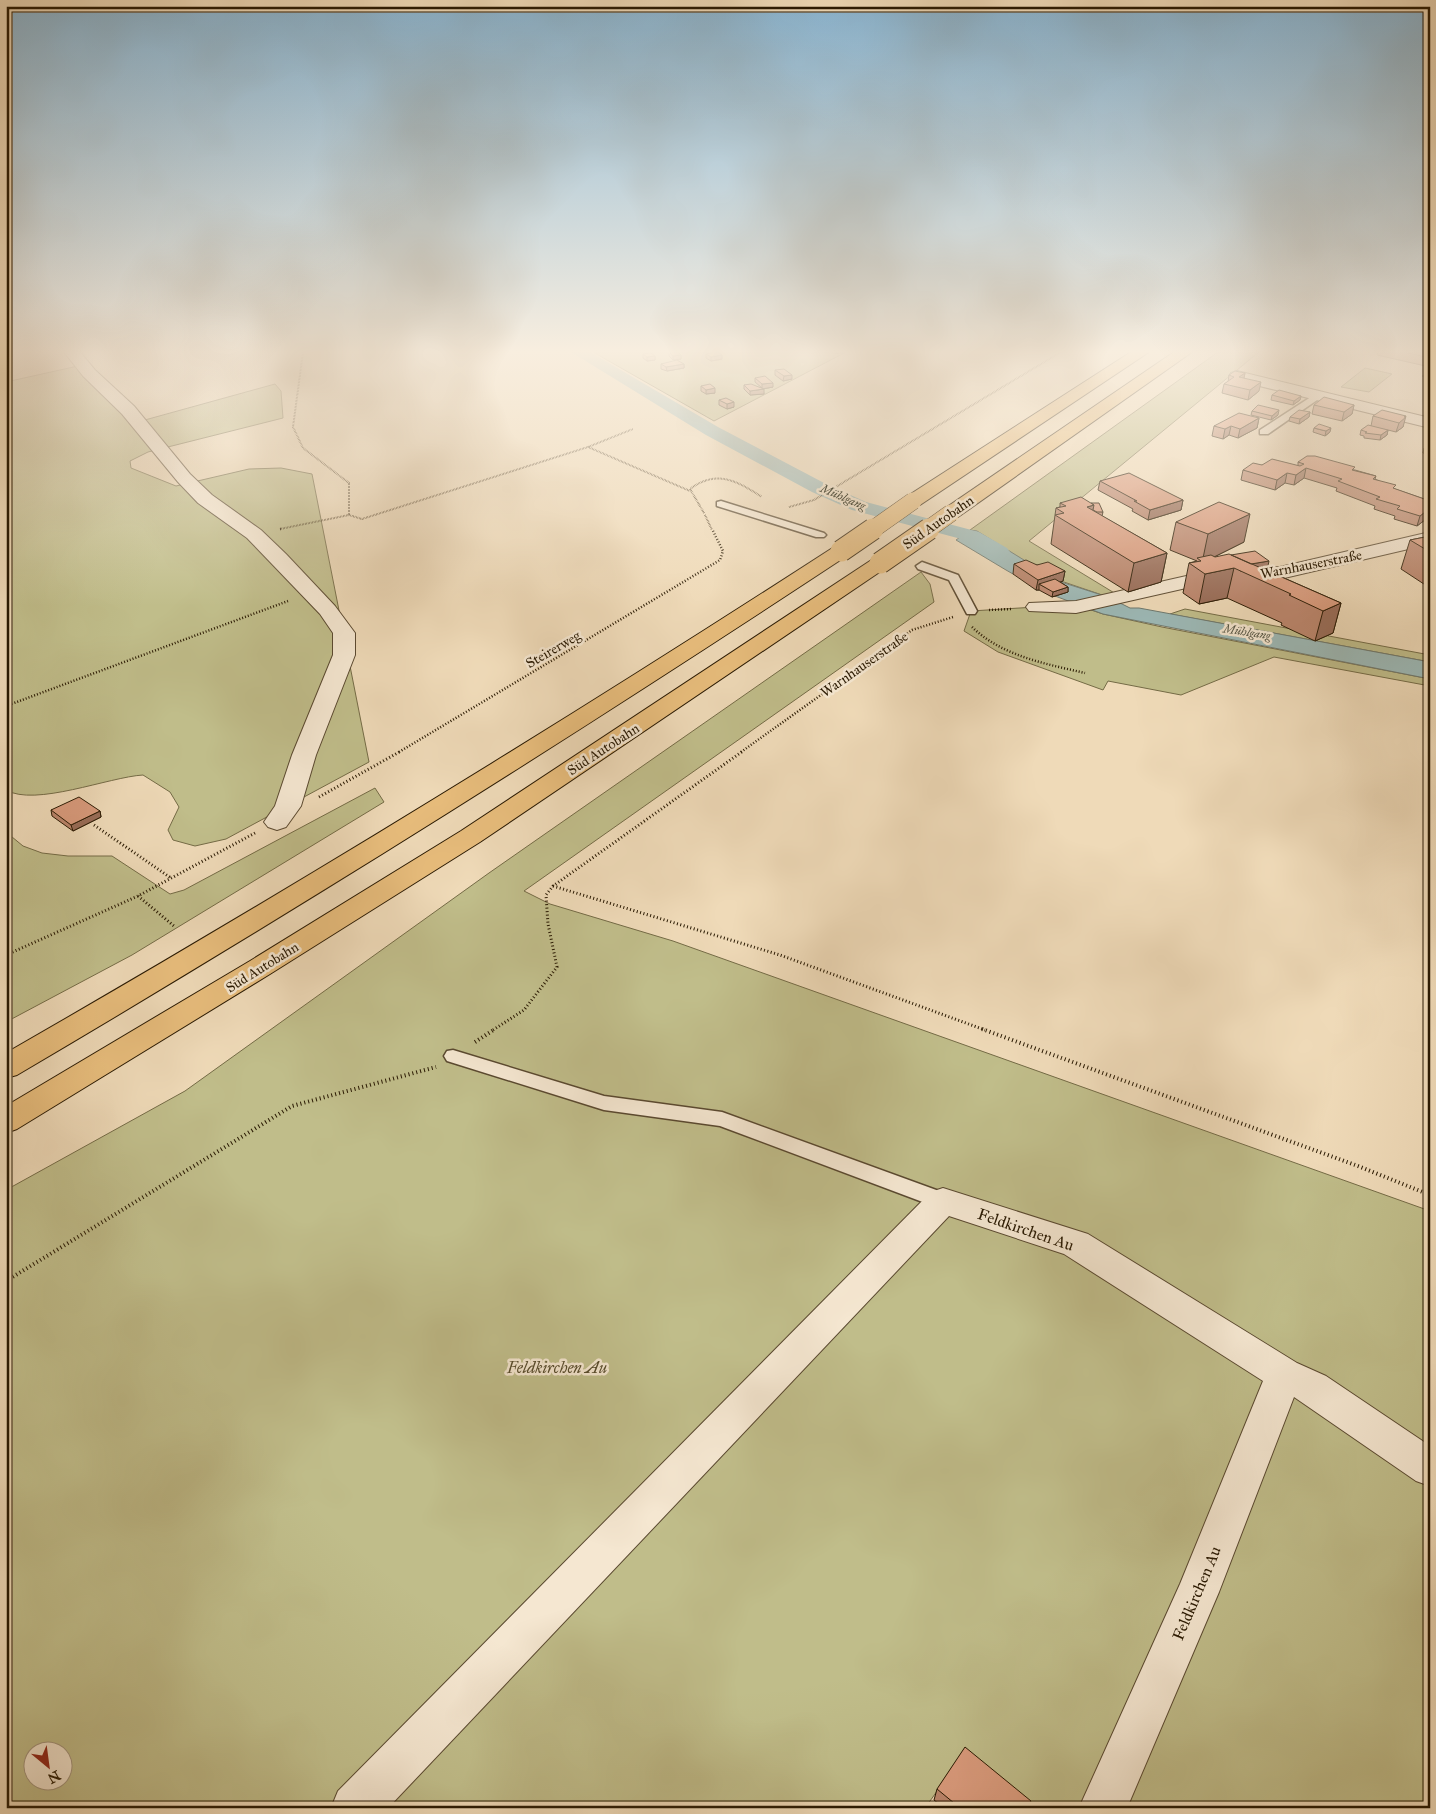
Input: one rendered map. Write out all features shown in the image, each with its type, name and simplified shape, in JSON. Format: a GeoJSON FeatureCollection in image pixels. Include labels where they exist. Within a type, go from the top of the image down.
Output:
{"type":"FeatureCollection","features":[{"type":"Feature","properties":{"kind":"highway"},"geometry":{"type":"LineString","coordinates":[[6,1067],[134,994],[380,846],[647,678],[1013,437]]}},
{"type":"Feature","properties":{"kind":"highway","name":"Süd Autobahn"},"geometry":{"type":"LineString","coordinates":[[6,1121],[164,1028],[413,873],[684,696],[1061,437]]}},
{"type":"Feature","properties":{"kind":"street"},"geometry":{"type":"LineString","coordinates":[[150,437],[184,478],[206,499],[254,534],[328,610],[344,633],[344,655],[304,755],[288,806],[277,822]]}},
{"type":"Feature","properties":{"kind":"street","name":"Warnhauserstraße"},"geometry":{"type":"LineString","coordinates":[[1036,608],[1076,607],[1204,578],[1291,570],[1430,538]]}},
{"type":"Feature","properties":{"kind":"street"},"geometry":{"type":"LineString","coordinates":[[354,1808],[943,1201]]}},
{"type":"Feature","properties":{"kind":"street","name":"Feldkirchen Au"},"geometry":{"type":"LineString","coordinates":[[943,1201],[1076,1244],[1284,1375],[1314,1388],[1430,1468]]}},
{"type":"Feature","properties":{"kind":"street","name":"Feldkirchen Au"},"geometry":{"type":"LineString","coordinates":[[1103,1808],[1198,1592],[1284,1375]]}},
{"type":"Feature","properties":{"kind":"lane"},"geometry":{"type":"LineString","coordinates":[[721,504],[820,535]]}},
{"type":"Feature","properties":{"kind":"lane"},"geometry":{"type":"LineString","coordinates":[[922,566],[954,578],[971,611]]}},
{"type":"Feature","properties":{"kind":"lane","name":"Feldkirchen Au"},"geometry":{"type":"LineString","coordinates":[[453,1056],[604,1103],[722,1119],[943,1201]]}},
{"type":"Feature","properties":{"kind":"path"},"geometry":{"type":"LineString","coordinates":[[297,437],[303,448],[349,483],[349,515]]}},
{"type":"Feature","properties":{"kind":"path"},"geometry":{"type":"LineString","coordinates":[[254,534],[349,515],[362,519],[613,437]]}},
{"type":"Feature","properties":{"kind":"path"},"geometry":{"type":"LineString","coordinates":[[814,500],[920,437]]}},
{"type":"Feature","properties":{"kind":"path"},"geometry":{"type":"LineString","coordinates":[[588,446],[691,492]]}},
{"type":"Feature","properties":{"kind":"path","name":"Steirerweg"},"geometry":{"type":"LineString","coordinates":[[332,789],[399,752],[720,560],[723,550],[704,513],[721,504]]}},
{"type":"Feature","properties":{"kind":"path"},"geometry":{"type":"LineString","coordinates":[[6,706],[312,593]]}},
{"type":"Feature","properties":{"kind":"path","name":"Warnhauserstraße"},"geometry":{"type":"LineString","coordinates":[[553,886],[912,630],[971,611],[1036,608]]}},
{"type":"Feature","properties":{"kind":"path"},"geometry":{"type":"LineString","coordinates":[[971,611],[968,622],[976,632],[990,641],[1009,650],[1084,673]]}},
{"type":"Feature","properties":{"kind":"path"},"geometry":{"type":"LineString","coordinates":[[6,955],[40,938],[138,896],[277,822]]}},
{"type":"Feature","properties":{"kind":"path"},"geometry":{"type":"LineString","coordinates":[[94,825],[171,878]]}},
{"type":"Feature","properties":{"kind":"path"},"geometry":{"type":"LineString","coordinates":[[556,967],[548,924],[546,895],[553,886],[780,955],[1358,1166],[1430,1195]]}},
{"type":"Feature","properties":{"kind":"path"},"geometry":{"type":"LineString","coordinates":[[138,896],[174,926]]}},
{"type":"Feature","properties":{"kind":"path"},"geometry":{"type":"LineString","coordinates":[[6,1281],[292,1106]]}},
{"type":"Feature","properties":{"kind":"green space"},"geometry":{"type":"Polygon","coordinates":[[[6,437],[209,437],[148,452],[130,461],[131,468],[176,486],[249,469],[281,468],[312,474],[369,762],[226,839],[195,846],[173,840],[168,830],[179,807],[170,792],[143,775],[73,790],[35,795],[19,794],[6,790],[6,437]]]}},
{"type":"Feature","properties":{"kind":"green space"},"geometry":{"type":"Polygon","coordinates":[[[1100,437],[1156,437],[1029,541],[1116,594],[1108,597],[1058,580],[970,530],[1100,437]]]}},
{"type":"Feature","properties":{"kind":"green space","name":"Feldkirchen Au"},"geometry":{"type":"Polygon","coordinates":[[[921,572],[930,584],[934,602],[524,891],[550,904],[673,941],[1430,1211],[1430,1808],[1027,1808],[965,1752],[925,1808],[6,1808],[6,1190],[185,1091],[489,873],[921,572]]]}},
{"type":"Feature","properties":{"kind":"green space"},"geometry":{"type":"Polygon","coordinates":[[[1036,607],[1085,608],[1103,614],[1162,627],[1430,679],[1430,686],[1274,657],[1181,695],[1108,681],[1103,690],[998,652],[964,631],[971,611],[1036,607]]]}},
{"type":"Feature","properties":{"kind":"green space"},"geometry":{"type":"Polygon","coordinates":[[[1185,609],[1430,655],[1430,662],[1170,614],[1185,609]]]}},
{"type":"Feature","properties":{"kind":"green space"},"geometry":{"type":"Polygon","coordinates":[[[375,788],[384,802],[132,955],[6,1022],[6,832],[23,846],[42,853],[68,856],[112,856],[170,894],[184,890],[375,788]]]}},
{"type":"Feature","properties":{"kind":"water"},"geometry":{"type":"Polygon","coordinates":[[[970,530],[977,531],[1045,573],[1025,571],[1013,574],[956,540],[970,530]]]}},
{"type":"Feature","properties":{"kind":"water","name":"Mühlgang"},"geometry":{"type":"Polygon","coordinates":[[[1061,582],[1108,597],[1130,608],[1139,608],[1430,662],[1430,679],[1103,614],[1055,596],[1067,592],[1054,584],[1061,582]]]}},
{"type":"Feature","properties":{"kind":"building"},"geometry":{"type":"Polygon","coordinates":[[[1307,456],[1315,456],[1355,467],[1352,470],[1376,476],[1373,479],[1396,485],[1393,488],[1430,501],[1430,508],[1420,516],[1397,509],[1400,506],[1376,499],[1380,497],[1338,481],[1342,479],[1306,468],[1296,475],[1287,473],[1277,480],[1243,470],[1253,463],[1262,465],[1272,459],[1300,466],[1304,464],[1298,462],[1307,456]]]}},
{"type":"Feature","properties":{"kind":"building"},"geometry":{"type":"Polygon","coordinates":[[[1129,473],[1183,500],[1150,510],[1100,481],[1129,473]]]}},
{"type":"Feature","properties":{"kind":"building"},"geometry":{"type":"Polygon","coordinates":[[[1081,497],[1094,505],[1087,507],[1167,553],[1134,563],[1055,515],[1064,513],[1056,508],[1066,506],[1060,503],[1081,497]]]}},
{"type":"Feature","properties":{"kind":"building"},"geometry":{"type":"Polygon","coordinates":[[[1219,502],[1250,514],[1208,534],[1176,522],[1219,502]]]}},
{"type":"Feature","properties":{"kind":"building"},"geometry":{"type":"Polygon","coordinates":[[[1091,503],[1099,503],[1103,512],[1093,510],[1094,505],[1091,503]]]}},
{"type":"Feature","properties":{"kind":"building"},"geometry":{"type":"Polygon","coordinates":[[[1430,536],[1430,552],[1410,540],[1430,536]]]}},
{"type":"Feature","properties":{"kind":"building"},"geometry":{"type":"Polygon","coordinates":[[[1255,551],[1269,561],[1251,564],[1231,555],[1255,551]]]}},
{"type":"Feature","properties":{"kind":"building"},"geometry":{"type":"Polygon","coordinates":[[[1229,554],[1341,603],[1323,611],[1234,568],[1205,574],[1189,563],[1201,561],[1197,558],[1229,554]]]}},
{"type":"Feature","properties":{"kind":"building"},"geometry":{"type":"Polygon","coordinates":[[[1026,560],[1037,565],[1048,562],[1065,571],[1038,580],[1014,564],[1026,560]]]}},
{"type":"Feature","properties":{"kind":"building"},"geometry":{"type":"Polygon","coordinates":[[[1055,579],[1068,587],[1053,592],[1039,584],[1055,579]]]}},
{"type":"Feature","properties":{"kind":"building"},"geometry":{"type":"Polygon","coordinates":[[[79,797],[100,811],[71,825],[51,810],[79,797]]]}},
{"type":"Feature","properties":{"kind":"building"},"geometry":{"type":"Polygon","coordinates":[[[965,1747],[1031,1801],[1027,1808],[960,1808],[937,1789],[965,1747]]]}},
{"type":"Feature","properties":{"kind":"waterway","name":"Mühlgang"},"geometry":{"type":"LineString","coordinates":[[723,437],[819,488],[859,506],[972,536],[1000,552]]}}]}
